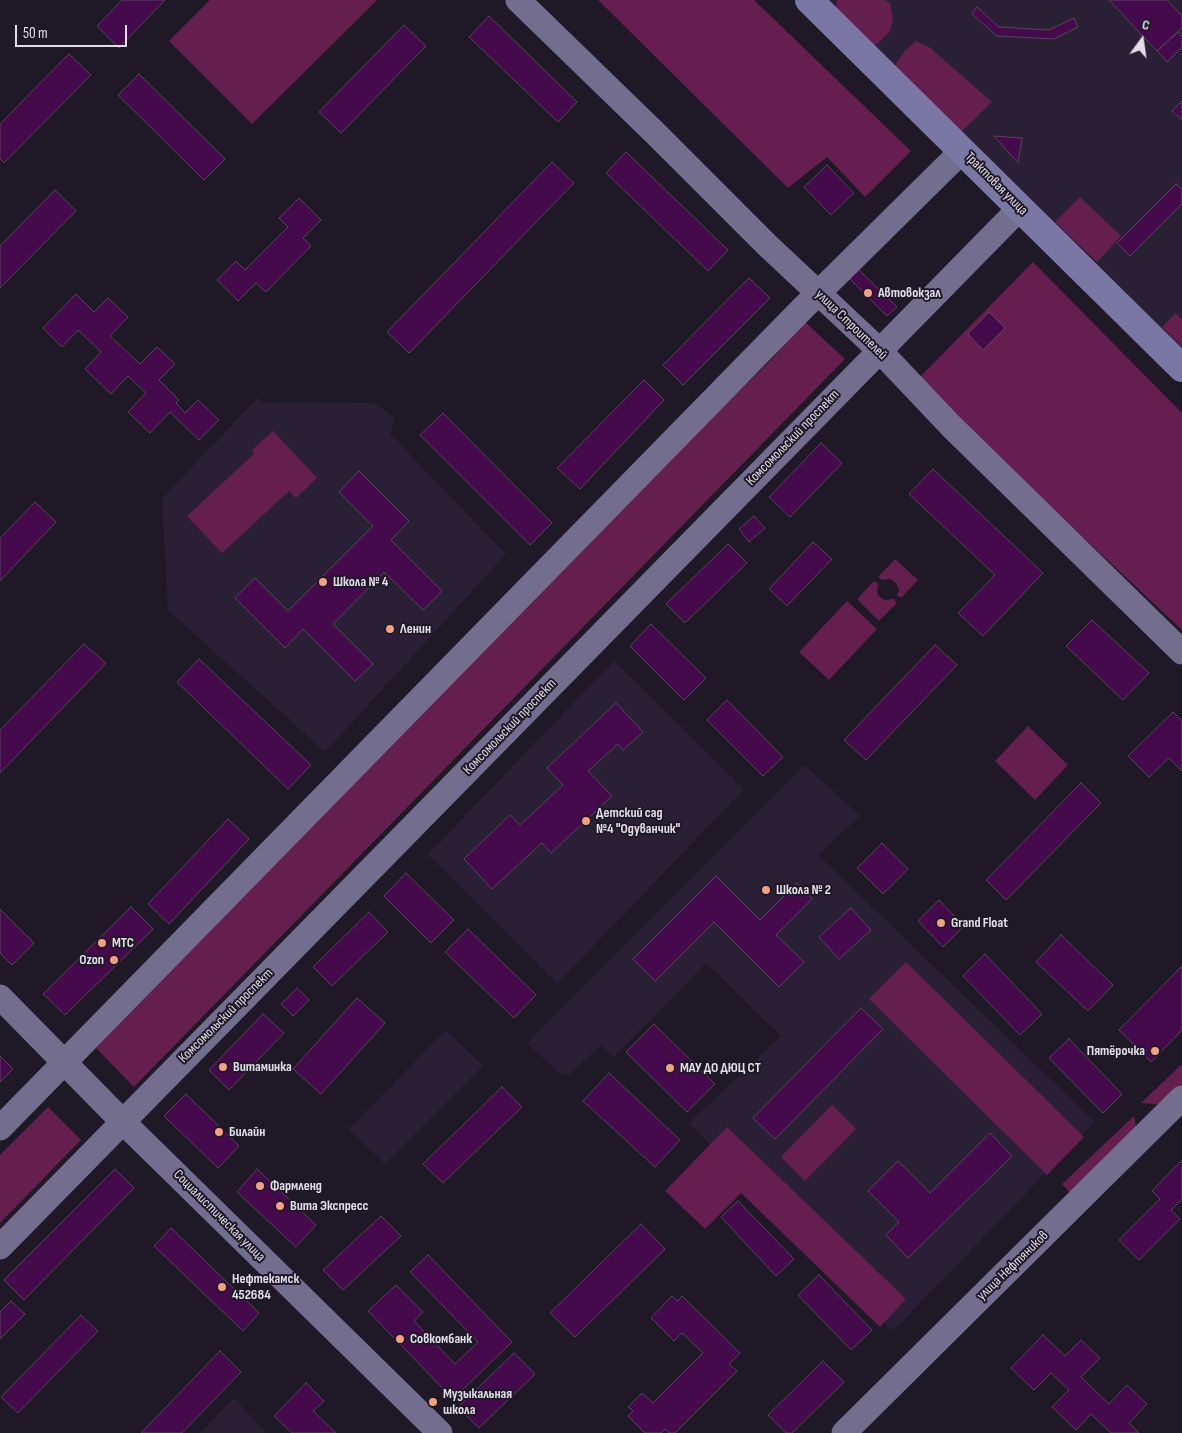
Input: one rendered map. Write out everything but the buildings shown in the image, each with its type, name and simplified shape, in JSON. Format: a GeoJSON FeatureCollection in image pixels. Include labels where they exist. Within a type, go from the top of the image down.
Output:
{"type":"FeatureCollection","features":[{"type":"Feature","properties":{"kind":"main road","name":"улица Строителей"},"geometry":{"type":"LineString","coordinates":[[518,0],[818,293],[879,350],[951,426],[1182,652]]}},
{"type":"Feature","properties":{"kind":"main road","name":"Трактовая улица"},"geometry":{"type":"LineString","coordinates":[[810,0],[1182,368]]}},
{"type":"Feature","properties":{"kind":"main road"},"geometry":{"type":"LineString","coordinates":[[0,1128],[818,293],[962,151]]}},
{"type":"Feature","properties":{"kind":"main road","name":"Комсомольский проспект"},"geometry":{"type":"LineString","coordinates":[[0,1247],[1020,208]]}},
{"type":"Feature","properties":{"kind":"main road","name":"Социалистическая улица"},"geometry":{"type":"LineString","coordinates":[[0,997],[122,1122],[440,1433]]}},
{"type":"Feature","properties":{"kind":"main road","name":"улица Нефтяников"},"geometry":{"type":"LineString","coordinates":[[844,1433],[1182,1098]]}},
{"type":"Feature","properties":{"kind":"shaded area"},"geometry":{"type":"Polygon","coordinates":[[[210,0],[377,0],[252,124],[169,41],[210,0]]]}},
{"type":"Feature","properties":{"kind":"shaded area"},"geometry":{"type":"Polygon","coordinates":[[[598,0],[754,0],[911,151],[865,197],[827,157],[788,188],[598,0]]]}},
{"type":"Feature","properties":{"kind":"shaded area"},"geometry":{"type":"Polygon","coordinates":[[[821,0],[1182,0],[1182,354],[821,0]]]}},
{"type":"Feature","properties":{"kind":"shaded area"},"geometry":{"type":"Polygon","coordinates":[[[837,0],[884,0],[890,3],[893,19],[890,31],[877,44],[867,48],[835,16],[837,0]]]}},
{"type":"Feature","properties":{"kind":"shaded area"},"geometry":{"type":"Polygon","coordinates":[[[916,41],[929,47],[992,102],[962,131],[952,131],[891,72],[903,53],[916,41]]]}},
{"type":"Feature","properties":{"kind":"shaded area"},"geometry":{"type":"Polygon","coordinates":[[[1080,197],[1121,236],[1097,262],[1055,222],[1080,197]]]}},
{"type":"Feature","properties":{"kind":"shaded area"},"geometry":{"type":"Polygon","coordinates":[[[1033,262],[1182,413],[1182,630],[916,381],[1033,262]]]}},
{"type":"Feature","properties":{"kind":"shaded area"},"geometry":{"type":"Polygon","coordinates":[[[1176,313],[1182,319],[1182,347],[1162,327],[1176,313]]]}},
{"type":"Feature","properties":{"kind":"shaded area"},"geometry":{"type":"Polygon","coordinates":[[[805,322],[845,359],[134,1087],[96,1048],[600,528],[770,361],[805,322]]]}},
{"type":"Feature","properties":{"kind":"shaded area","name":"Школа № 4"},"geometry":{"type":"Polygon","coordinates":[[[257,398],[263,402],[374,403],[395,418],[390,434],[506,554],[325,752],[168,610],[162,499],[257,398]]]}},
{"type":"Feature","properties":{"kind":"shaded area"},"geometry":{"type":"Polygon","coordinates":[[[273,431],[317,478],[296,498],[289,491],[222,553],[187,516],[254,454],[252,450],[273,431]]]}},
{"type":"Feature","properties":{"kind":"shaded area"},"geometry":{"type":"Polygon","coordinates":[[[895,559],[918,580],[901,598],[897,595],[899,590],[896,583],[890,579],[882,580],[878,577],[895,559]]]}},
{"type":"Feature","properties":{"kind":"shaded area"},"geometry":{"type":"Polygon","coordinates":[[[874,581],[878,584],[877,593],[880,597],[885,600],[893,599],[897,603],[879,621],[857,599],[874,581]]]}},
{"type":"Feature","properties":{"kind":"shaded area"},"geometry":{"type":"Polygon","coordinates":[[[847,601],[877,629],[829,680],[799,652],[847,601]]]}},
{"type":"Feature","properties":{"kind":"shaded area","name":"Детский сад №4 \"Одуванчик\""},"geometry":{"type":"Polygon","coordinates":[[[614,661],[744,789],[557,984],[428,854],[614,661]]]}},
{"type":"Feature","properties":{"kind":"shaded area"},"geometry":{"type":"Polygon","coordinates":[[[1028,726],[1068,765],[1035,800],[995,761],[1028,726]]]}},
{"type":"Feature","properties":{"kind":"shaded area"},"geometry":{"type":"Polygon","coordinates":[[[805,765],[860,816],[818,855],[1095,1122],[893,1331],[689,1123],[781,1036],[706,963],[613,1058],[601,1045],[570,1074],[561,1075],[527,1043],[805,765]]]}},
{"type":"Feature","properties":{"kind":"shaded area"},"geometry":{"type":"Polygon","coordinates":[[[906,962],[1084,1137],[1047,1175],[869,999],[906,962]]]}},
{"type":"Feature","properties":{"kind":"shaded area"},"geometry":{"type":"Polygon","coordinates":[[[446,1030],[483,1066],[385,1164],[349,1129],[446,1030]]]}},
{"type":"Feature","properties":{"kind":"shaded area"},"geometry":{"type":"Polygon","coordinates":[[[1182,1064],[1182,1090],[1166,1105],[1141,1103],[1182,1064]]]}},
{"type":"Feature","properties":{"kind":"shaded area"},"geometry":{"type":"Polygon","coordinates":[[[832,1105],[856,1129],[805,1181],[781,1157],[832,1105]]]}},
{"type":"Feature","properties":{"kind":"shaded area"},"geometry":{"type":"Polygon","coordinates":[[[48,1107],[81,1140],[0,1223],[0,1155],[48,1107]]]}},
{"type":"Feature","properties":{"kind":"shaded area"},"geometry":{"type":"Polygon","coordinates":[[[1134,1116],[1136,1127],[1071,1194],[1062,1184],[1134,1116]]]}},
{"type":"Feature","properties":{"kind":"shaded area"},"geometry":{"type":"Polygon","coordinates":[[[727,1127],[906,1299],[880,1327],[741,1193],[705,1229],[665,1191],[727,1127]]]}},
{"type":"Feature","properties":{"kind":"shaded area"},"geometry":{"type":"Polygon","coordinates":[[[234,1398],[266,1433],[200,1433],[234,1398]]]}},
{"type":"Feature","properties":{"kind":"place","name":"Автовокзал"},"geometry":{"type":"Point","coordinates":[868,293]}},
{"type":"Feature","properties":{"kind":"place","name":"Школа № 4"},"geometry":{"type":"Point","coordinates":[323,582]}},
{"type":"Feature","properties":{"kind":"place","name":"Ленин"},"geometry":{"type":"Point","coordinates":[390,629]}},
{"type":"Feature","properties":{"kind":"place","name":"Детский сад №4 \"Одуванчик\""},"geometry":{"type":"Point","coordinates":[586,821]}},
{"type":"Feature","properties":{"kind":"place","name":"Школа № 2"},"geometry":{"type":"Point","coordinates":[766,890]}},
{"type":"Feature","properties":{"kind":"place","name":"Grand Float"},"geometry":{"type":"Point","coordinates":[941,923]}},
{"type":"Feature","properties":{"kind":"place","name":"МТС"},"geometry":{"type":"Point","coordinates":[102,943]}},
{"type":"Feature","properties":{"kind":"place","name":"Ozon"},"geometry":{"type":"Point","coordinates":[114,960]}},
{"type":"Feature","properties":{"kind":"place","name":"Пятёрочка"},"geometry":{"type":"Point","coordinates":[1155,1051]}},
{"type":"Feature","properties":{"kind":"place","name":"Витаминка"},"geometry":{"type":"Point","coordinates":[223,1067]}},
{"type":"Feature","properties":{"kind":"place","name":"МАУ ДО ДЮЦ СТ"},"geometry":{"type":"Point","coordinates":[670,1068]}},
{"type":"Feature","properties":{"kind":"place","name":"Билайн"},"geometry":{"type":"Point","coordinates":[219,1132]}},
{"type":"Feature","properties":{"kind":"place","name":"Фармленд"},"geometry":{"type":"Point","coordinates":[260,1186]}},
{"type":"Feature","properties":{"kind":"place","name":"Вита Экспресс"},"geometry":{"type":"Point","coordinates":[280,1206]}},
{"type":"Feature","properties":{"kind":"place","name":"Нефтекамск 452684"},"geometry":{"type":"Point","coordinates":[222,1287]}},
{"type":"Feature","properties":{"kind":"place","name":"Совкомбанк"},"geometry":{"type":"Point","coordinates":[400,1339]}},
{"type":"Feature","properties":{"kind":"place","name":"Музыкальная школа"},"geometry":{"type":"Point","coordinates":[433,1402]}}]}
